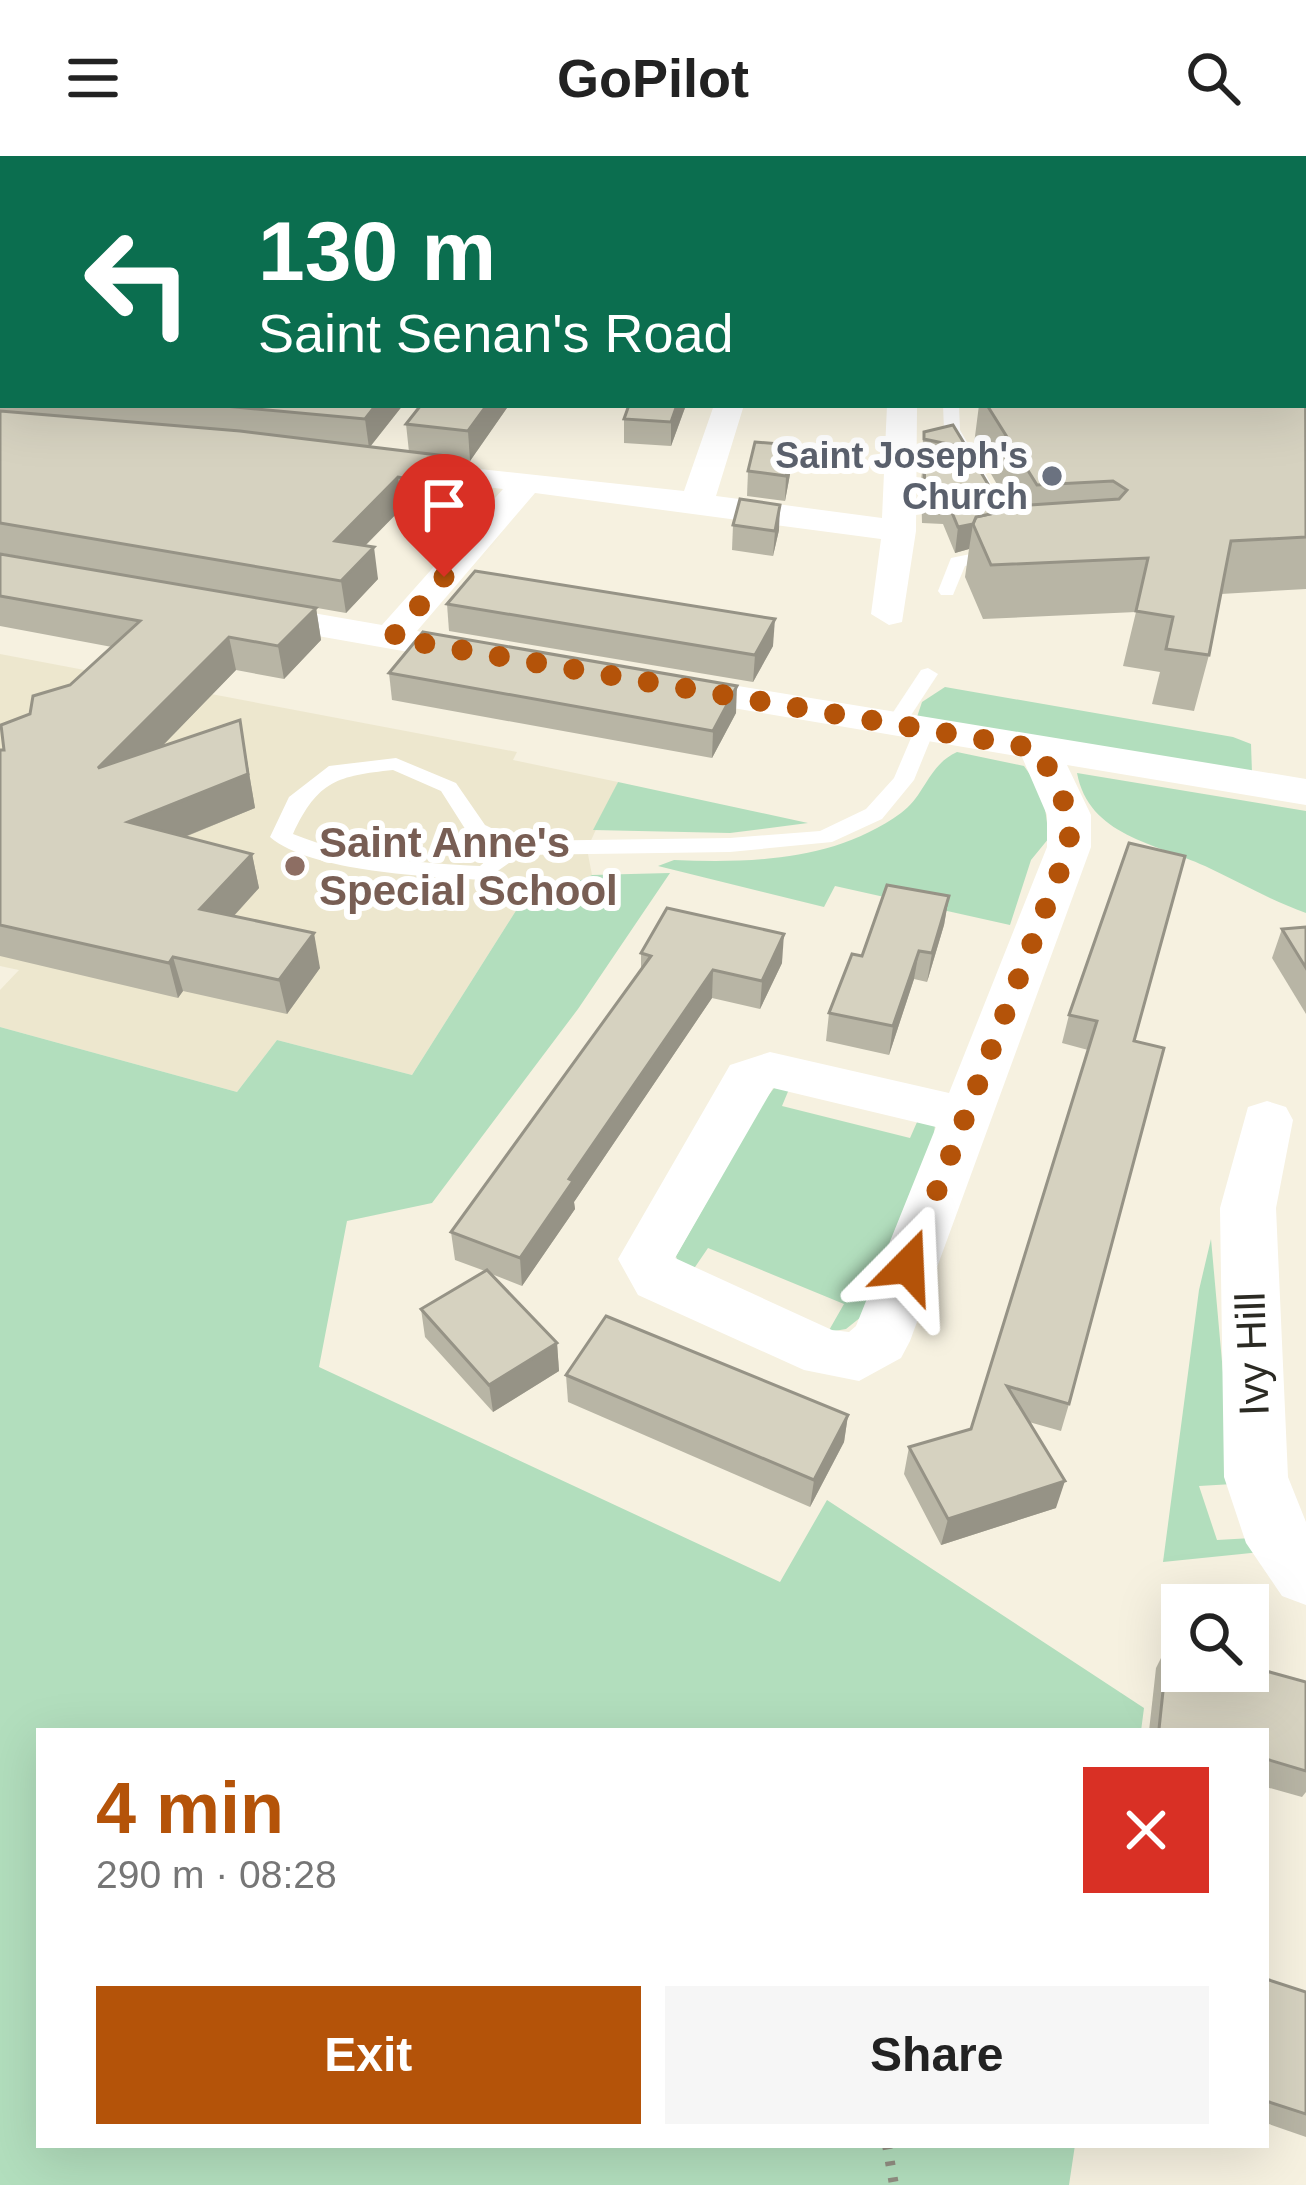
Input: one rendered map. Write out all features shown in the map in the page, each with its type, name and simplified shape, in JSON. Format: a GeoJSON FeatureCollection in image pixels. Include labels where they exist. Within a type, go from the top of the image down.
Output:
{"type":"FeatureCollection","features":[{"type":"Feature","properties":{"kind":"street"},"geometry":{"type":"LineString","coordinates":[[697,503],[728,408]]}},
{"type":"Feature","properties":{"kind":"street"},"geometry":{"type":"LineString","coordinates":[[889,614],[899,531],[913,472],[902,408]]}},
{"type":"Feature","properties":{"kind":"street"},"geometry":{"type":"LineString","coordinates":[[379,464],[402,434]]}},
{"type":"Feature","properties":{"kind":"street"},"geometry":{"type":"LineString","coordinates":[[335,458],[899,531]]}},
{"type":"Feature","properties":{"kind":"street"},"geometry":{"type":"LineString","coordinates":[[392,638],[524,485]]}},
{"type":"Feature","properties":{"kind":"street"},"geometry":{"type":"LineString","coordinates":[[207,605],[529,662]]}},
{"type":"Feature","properties":{"kind":"street"},"geometry":{"type":"LineString","coordinates":[[620,678],[1306,792]]}},
{"type":"Feature","properties":{"kind":"street"},"geometry":{"type":"LineString","coordinates":[[965,1115],[750,1064],[748,1078],[646,1259],[658,1279],[825,1353],[859,1357],[880,1341],[1069,847],[1070,815],[1039,749]]}},
{"type":"Feature","properties":{"kind":"street","name":"Ivy Hill"},"geometry":{"type":"LineString","coordinates":[[1268,1120],[1248,1208],[1256,1477],[1269,1522],[1306,1576]]}},
{"type":"Feature","properties":{"kind":"lane"},"geometry":{"type":"LineString","coordinates":[[947,591],[957,562],[1020,548],[975,484],[952,430],[951,408]]}},
{"type":"Feature","properties":{"kind":"lane"},"geometry":{"type":"LineString","coordinates":[[514,848],[484,873],[430,871],[324,856],[281,837],[297,802],[335,770],[396,764],[449,787],[477,830],[514,848],[730,844],[824,837],[874,814],[904,780],[909,729],[928,674]]}},
{"type":"Feature","properties":{"kind":"path"},"geometry":{"type":"LineString","coordinates":[[887,2148],[893,2185]]}},
{"type":"Feature","properties":{"kind":"shaded area","name":"Saint Anne's Special School"},"geometry":{"type":"Polygon","coordinates":[[[0,654],[517,752],[513,760],[618,782],[587,849],[592,875],[517,909],[412,1075],[277,1040],[237,1092],[0,1027],[0,990],[19,970],[0,966],[0,654]]]}},
{"type":"Feature","properties":{"kind":"green space"},"geometry":{"type":"Polygon","coordinates":[[[945,687],[1233,737],[1251,744],[1252,773],[916,720],[922,702],[945,687]]]}},
{"type":"Feature","properties":{"kind":"green space"},"geometry":{"type":"Polygon","coordinates":[[[957,752],[1024,766],[1043,793],[1049,838],[1031,860],[1010,925],[835,886],[824,907],[658,866],[674,860],[792,856],[849,841],[901,813],[939,765],[957,752]]]}},
{"type":"Feature","properties":{"kind":"green space"},"geometry":{"type":"Polygon","coordinates":[[[1077,773],[1306,811],[1306,913],[1110,824],[1084,794],[1077,773]]]}},
{"type":"Feature","properties":{"kind":"green space"},"geometry":{"type":"Polygon","coordinates":[[[618,782],[808,823],[730,833],[593,830],[618,782]]]}},
{"type":"Feature","properties":{"kind":"green space"},"geometry":{"type":"Polygon","coordinates":[[[670,873],[578,1009],[432,1203],[347,1221],[319,1367],[780,1582],[827,1500],[1144,1708],[1141,1728],[36,1728],[36,2148],[1075,2148],[1069,2185],[0,2185],[0,1027],[237,1092],[277,1040],[412,1075],[517,909],[592,875],[670,873]]]}},
{"type":"Feature","properties":{"kind":"green space"},"geometry":{"type":"Polygon","coordinates":[[[792,1082],[782,1106],[910,1138],[921,1113],[935,1125],[933,1143],[866,1313],[846,1329],[828,1332],[844,1304],[708,1248],[691,1273],[679,1267],[676,1256],[764,1101],[778,1083],[792,1082]]]}},
{"type":"Feature","properties":{"kind":"green space"},"geometry":{"type":"Polygon","coordinates":[[[1211,1239],[1233,1484],[1199,1486],[1217,1540],[1252,1538],[1261,1552],[1163,1562],[1199,1290],[1211,1239]]]}},
{"type":"Feature","properties":{"kind":"building"},"geometry":{"type":"Polygon","coordinates":[[[246,408],[374,408],[365,419],[246,408]]]}},
{"type":"Feature","properties":{"kind":"building"},"geometry":{"type":"Polygon","coordinates":[[[419,408],[485,408],[468,431],[406,424],[419,408]]]}},
{"type":"Feature","properties":{"kind":"building"},"geometry":{"type":"Polygon","coordinates":[[[628,408],[676,408],[671,422],[624,419],[628,408]]]}},
{"type":"Feature","properties":{"kind":"building"},"geometry":{"type":"Polygon","coordinates":[[[989,408],[1306,408],[1306,537],[1231,541],[1209,655],[1166,649],[1173,617],[1136,611],[1148,558],[991,565],[973,524],[976,517],[1030,505],[1119,499],[1127,490],[1113,481],[1037,485],[989,408]]]}},
{"type":"Feature","properties":{"kind":"building"},"geometry":{"type":"Polygon","coordinates":[[[0,411],[240,431],[446,456],[424,481],[398,477],[335,541],[374,547],[341,581],[0,523],[0,411]]]}},
{"type":"Feature","properties":{"kind":"building"},"geometry":{"type":"Polygon","coordinates":[[[953,425],[967,448],[924,439],[924,432],[953,425]]]}},
{"type":"Feature","properties":{"kind":"building"},"geometry":{"type":"Polygon","coordinates":[[[755,442],[793,445],[786,476],[748,471],[755,442]]]}},
{"type":"Feature","properties":{"kind":"building"},"geometry":{"type":"Polygon","coordinates":[[[924,455],[979,469],[1004,511],[958,527],[946,498],[925,498],[924,455]]]}},
{"type":"Feature","properties":{"kind":"building"},"geometry":{"type":"Polygon","coordinates":[[[740,499],[780,505],[775,531],[733,525],[740,499]]]}},
{"type":"Feature","properties":{"kind":"building"},"geometry":{"type":"Polygon","coordinates":[[[0,554],[316,608],[278,646],[229,637],[98,768],[240,720],[248,774],[128,822],[252,854],[200,909],[314,933],[279,980],[173,957],[169,963],[0,925],[1,725],[30,714],[33,696],[70,685],[140,621],[0,596],[0,554]]]}},
{"type":"Feature","properties":{"kind":"building"},"geometry":{"type":"Polygon","coordinates":[[[475,571],[775,619],[755,655],[447,604],[475,571]]]}},
{"type":"Feature","properties":{"kind":"building"},"geometry":{"type":"Polygon","coordinates":[[[423,632],[737,686],[713,731],[389,673],[423,632]]]}},
{"type":"Feature","properties":{"kind":"building"},"geometry":{"type":"Polygon","coordinates":[[[1129,843],[1185,856],[1134,1041],[1164,1048],[1069,1404],[1007,1386],[1065,1481],[948,1519],[909,1447],[971,1429],[1097,1021],[1069,1015],[1129,843]]]}},
{"type":"Feature","properties":{"kind":"building"},"geometry":{"type":"Polygon","coordinates":[[[887,885],[949,896],[932,953],[919,951],[893,1026],[829,1013],[852,954],[862,956],[887,885]]]}},
{"type":"Feature","properties":{"kind":"building"},"geometry":{"type":"Polygon","coordinates":[[[667,908],[784,934],[762,981],[713,970],[520,1258],[451,1232],[651,956],[641,953],[667,908]]]}},
{"type":"Feature","properties":{"kind":"building"},"geometry":{"type":"Polygon","coordinates":[[[1306,927],[1306,968],[1282,929],[1306,927]]]}},
{"type":"Feature","properties":{"kind":"building"},"geometry":{"type":"Polygon","coordinates":[[[487,1270],[557,1343],[489,1385],[421,1309],[487,1270]]]}},
{"type":"Feature","properties":{"kind":"building"},"geometry":{"type":"Polygon","coordinates":[[[606,1316],[848,1415],[814,1480],[566,1375],[606,1316]]]}},
{"type":"Feature","properties":{"kind":"building"},"geometry":{"type":"Polygon","coordinates":[[[1269,1672],[1306,1682],[1306,1771],[1269,1760],[1269,1728],[1159,1728],[1163,1692],[1269,1692],[1269,1672]]]}},
{"type":"Feature","properties":{"kind":"building"},"geometry":{"type":"Polygon","coordinates":[[[1269,1980],[1306,1992],[1306,2114],[1269,2102],[1269,1980]]]}},
{"type":"Feature","properties":{"kind":"place","name":"Saint Joseph's Church"},"geometry":{"type":"Point","coordinates":[1052,476]}},
{"type":"Feature","properties":{"kind":"place","name":"Saint Anne's Special School"},"geometry":{"type":"Point","coordinates":[295,866]}},
{"type":"Feature","properties":{"kind":"route"},"geometry":{"type":"LineString","coordinates":[[444,577],[392,638],[1039,749],[1070,815],[1069,847],[908,1266]]}}]}
